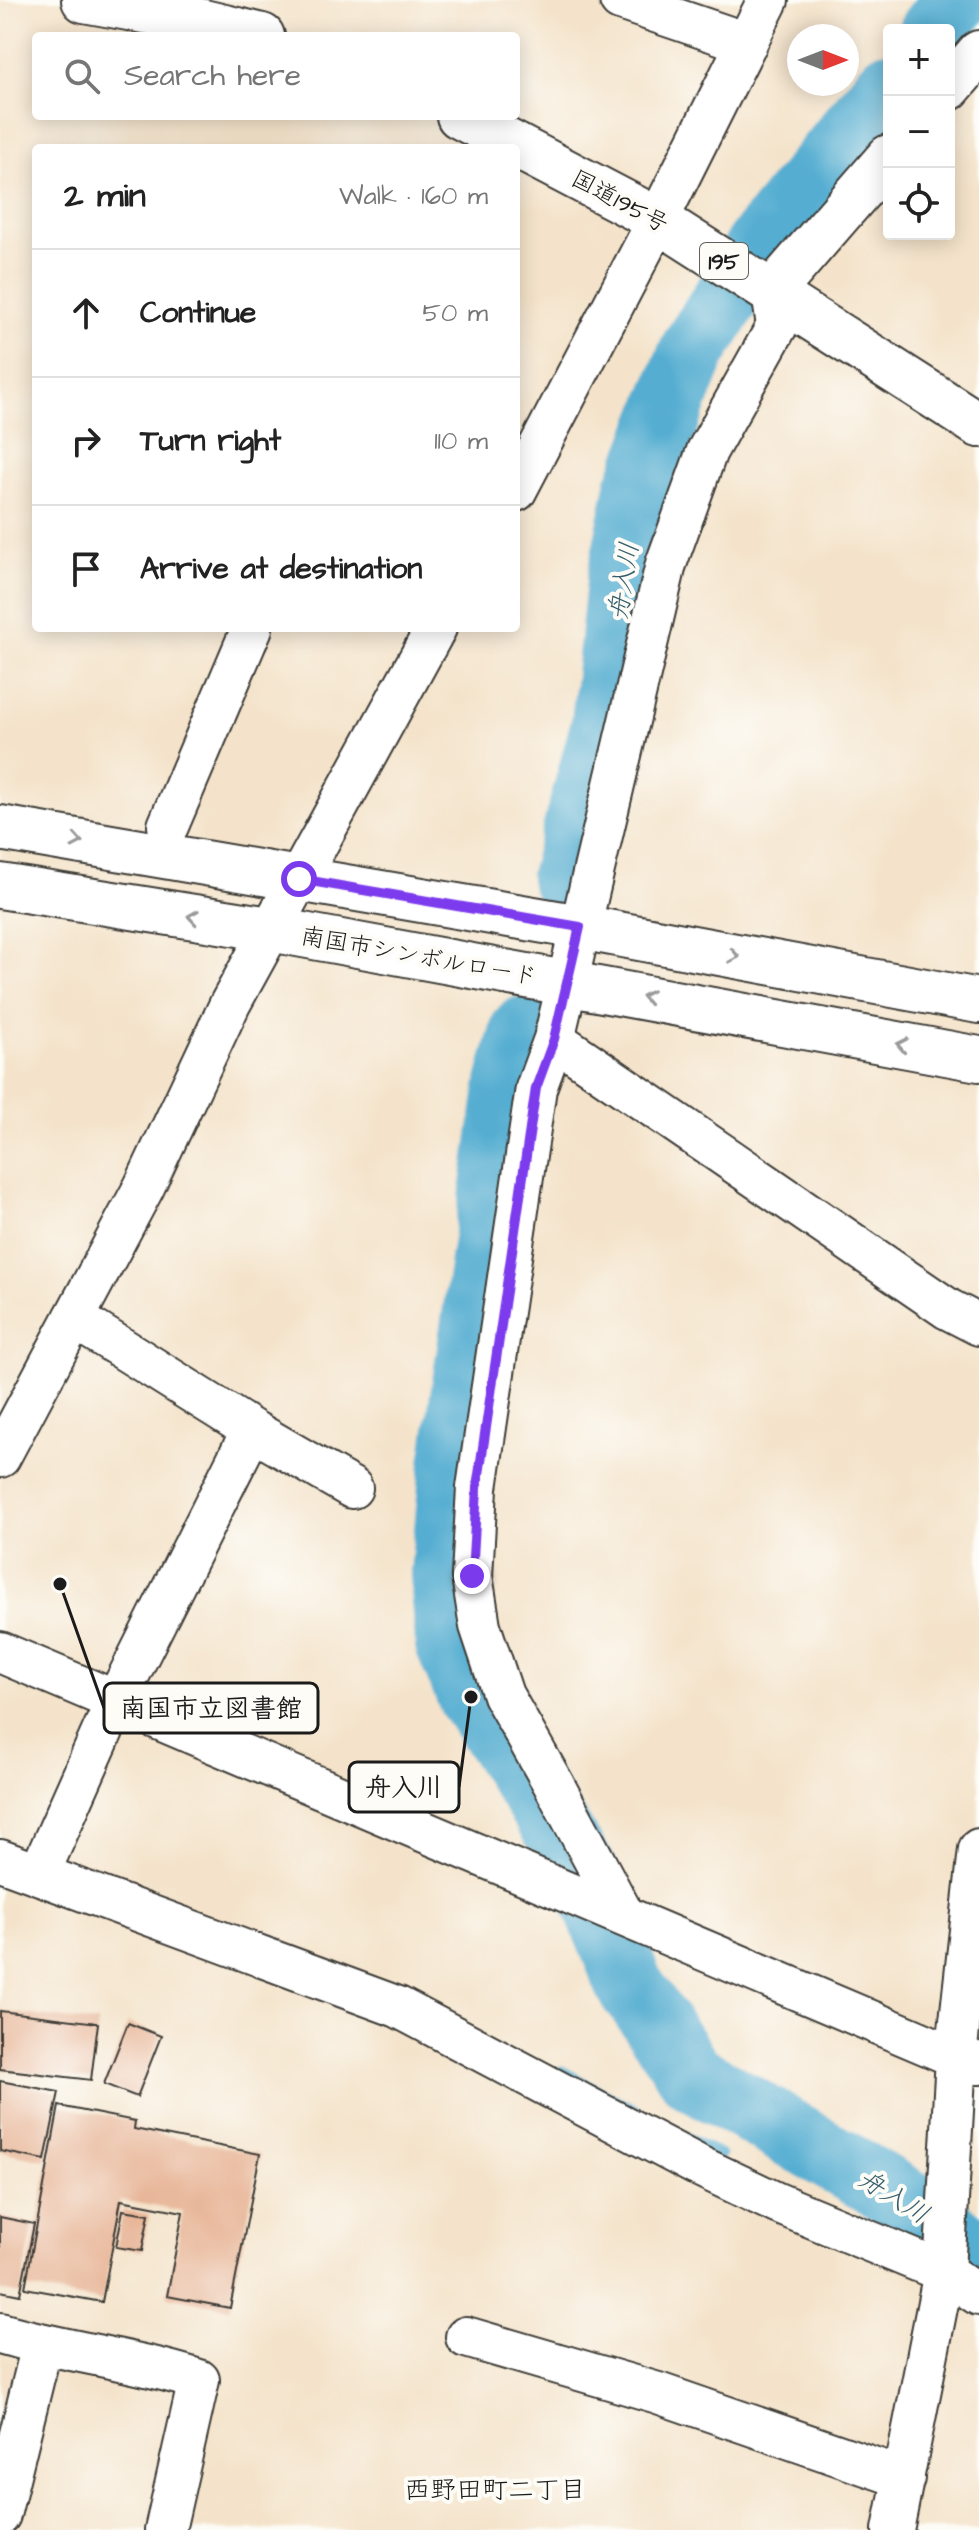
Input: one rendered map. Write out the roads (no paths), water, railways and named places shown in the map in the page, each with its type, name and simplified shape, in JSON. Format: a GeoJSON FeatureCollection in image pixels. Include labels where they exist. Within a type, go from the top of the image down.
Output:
{"type":"FeatureCollection","features":[{"type":"Feature","properties":{"kind":"main road"},"geometry":{"type":"LineString","coordinates":[[84,0],[245,32]]}},
{"type":"Feature","properties":{"kind":"main road"},"geometry":{"type":"LineString","coordinates":[[955,81],[979,53]]}},
{"type":"Feature","properties":{"kind":"main road","name":"国道195号"},"geometry":{"type":"LineString","coordinates":[[462,128],[496,144]]}},
{"type":"Feature","properties":{"kind":"main road","name":"国道195号"},"geometry":{"type":"LineString","coordinates":[[520,155],[658,220],[979,425]]}},
{"type":"Feature","properties":{"kind":"main road"},"geometry":{"type":"LineString","coordinates":[[772,292],[883,164]]}},
{"type":"Feature","properties":{"kind":"main road"},"geometry":{"type":"LineString","coordinates":[[0,828],[580,927],[979,1001]]}},
{"type":"Feature","properties":{"kind":"main road","name":"南国市シンボルロード"},"geometry":{"type":"LineString","coordinates":[[0,886],[270,929],[979,1059]]}},
{"type":"Feature","properties":{"kind":"street"},"geometry":{"type":"LineString","coordinates":[[620,0],[747,43]]}},
{"type":"Feature","properties":{"kind":"street"},"geometry":{"type":"LineString","coordinates":[[520,483],[658,220],[768,0]]}},
{"type":"Feature","properties":{"kind":"street"},"geometry":{"type":"LineString","coordinates":[[618,1913],[503,1695],[480,1626],[472,1576],[477,1488],[536,1088],[554,1039],[666,564],[707,451],[777,326],[772,292]]}},
{"type":"Feature","properties":{"kind":"street"},"geometry":{"type":"LineString","coordinates":[[168,826],[250,632]]}},
{"type":"Feature","properties":{"kind":"street"},"geometry":{"type":"LineString","coordinates":[[0,1457],[144,1187],[230,1004],[434,632]]}},
{"type":"Feature","properties":{"kind":"street"},"geometry":{"type":"LineString","coordinates":[[554,1039],[948,1309],[979,1325]]}},
{"type":"Feature","properties":{"kind":"street"},"geometry":{"type":"LineString","coordinates":[[74,1318],[252,1430],[352,1488]]}},
{"type":"Feature","properties":{"kind":"street"},"geometry":{"type":"LineString","coordinates":[[39,1874],[116,1701],[252,1430]]}},
{"type":"Feature","properties":{"kind":"street"},"geometry":{"type":"LineString","coordinates":[[0,1652],[967,2061]]}},
{"type":"Feature","properties":{"kind":"street"},"geometry":{"type":"LineString","coordinates":[[893,2530],[946,2242],[967,2061],[979,1849]]}},
{"type":"Feature","properties":{"kind":"street"},"geometry":{"type":"LineString","coordinates":[[0,1860],[398,2007],[697,2165],[777,2203],[946,2242],[979,2295]]}},
{"type":"Feature","properties":{"kind":"street"},"geometry":{"type":"LineString","coordinates":[[0,2333],[42,2345],[165,2369],[199,2380],[165,2530]]}},
{"type":"Feature","properties":{"kind":"street"},"geometry":{"type":"LineString","coordinates":[[466,2337],[658,2393],[904,2478]]}},
{"type":"Feature","properties":{"kind":"street"},"geometry":{"type":"LineString","coordinates":[[0,2515],[42,2345]]}},
{"type":"Feature","properties":{"kind":"waterway","name":"舟入川"},"geometry":{"type":"LineString","coordinates":[[938,24],[957,0]]}},
{"type":"Feature","properties":{"kind":"waterway","name":"舟入川"},"geometry":{"type":"LineString","coordinates":[[757,248],[883,92]]}},
{"type":"Feature","properties":{"kind":"waterway","name":"舟入川"},"geometry":{"type":"LineString","coordinates":[[564,877],[605,724],[620,583],[639,488],[693,351],[725,300]]}},
{"type":"Feature","properties":{"kind":"waterway","name":"舟入川"},"geometry":{"type":"LineString","coordinates":[[524,1030],[510,1084],[454,1465],[444,1574],[449,1644],[471,1697],[583,1870],[629,1984],[692,2076],[925,2212],[979,2258]]}},
{"type":"Feature","properties":{"kind":"waterway"},"geometry":{"type":"LineString","coordinates":[[562,2071],[720,2155]]}},
{"type":"Feature","properties":{"kind":"place","name":"南国市立図書館"},"geometry":{"type":"Point","coordinates":[60,1584]}},
{"type":"Feature","properties":{"kind":"place","name":"舟入川"},"geometry":{"type":"Point","coordinates":[471,1697]}},
{"type":"Feature","properties":{"kind":"district","name":"西野田町二丁目"},"geometry":{"type":"Point","coordinates":[495,2489]}}]}
